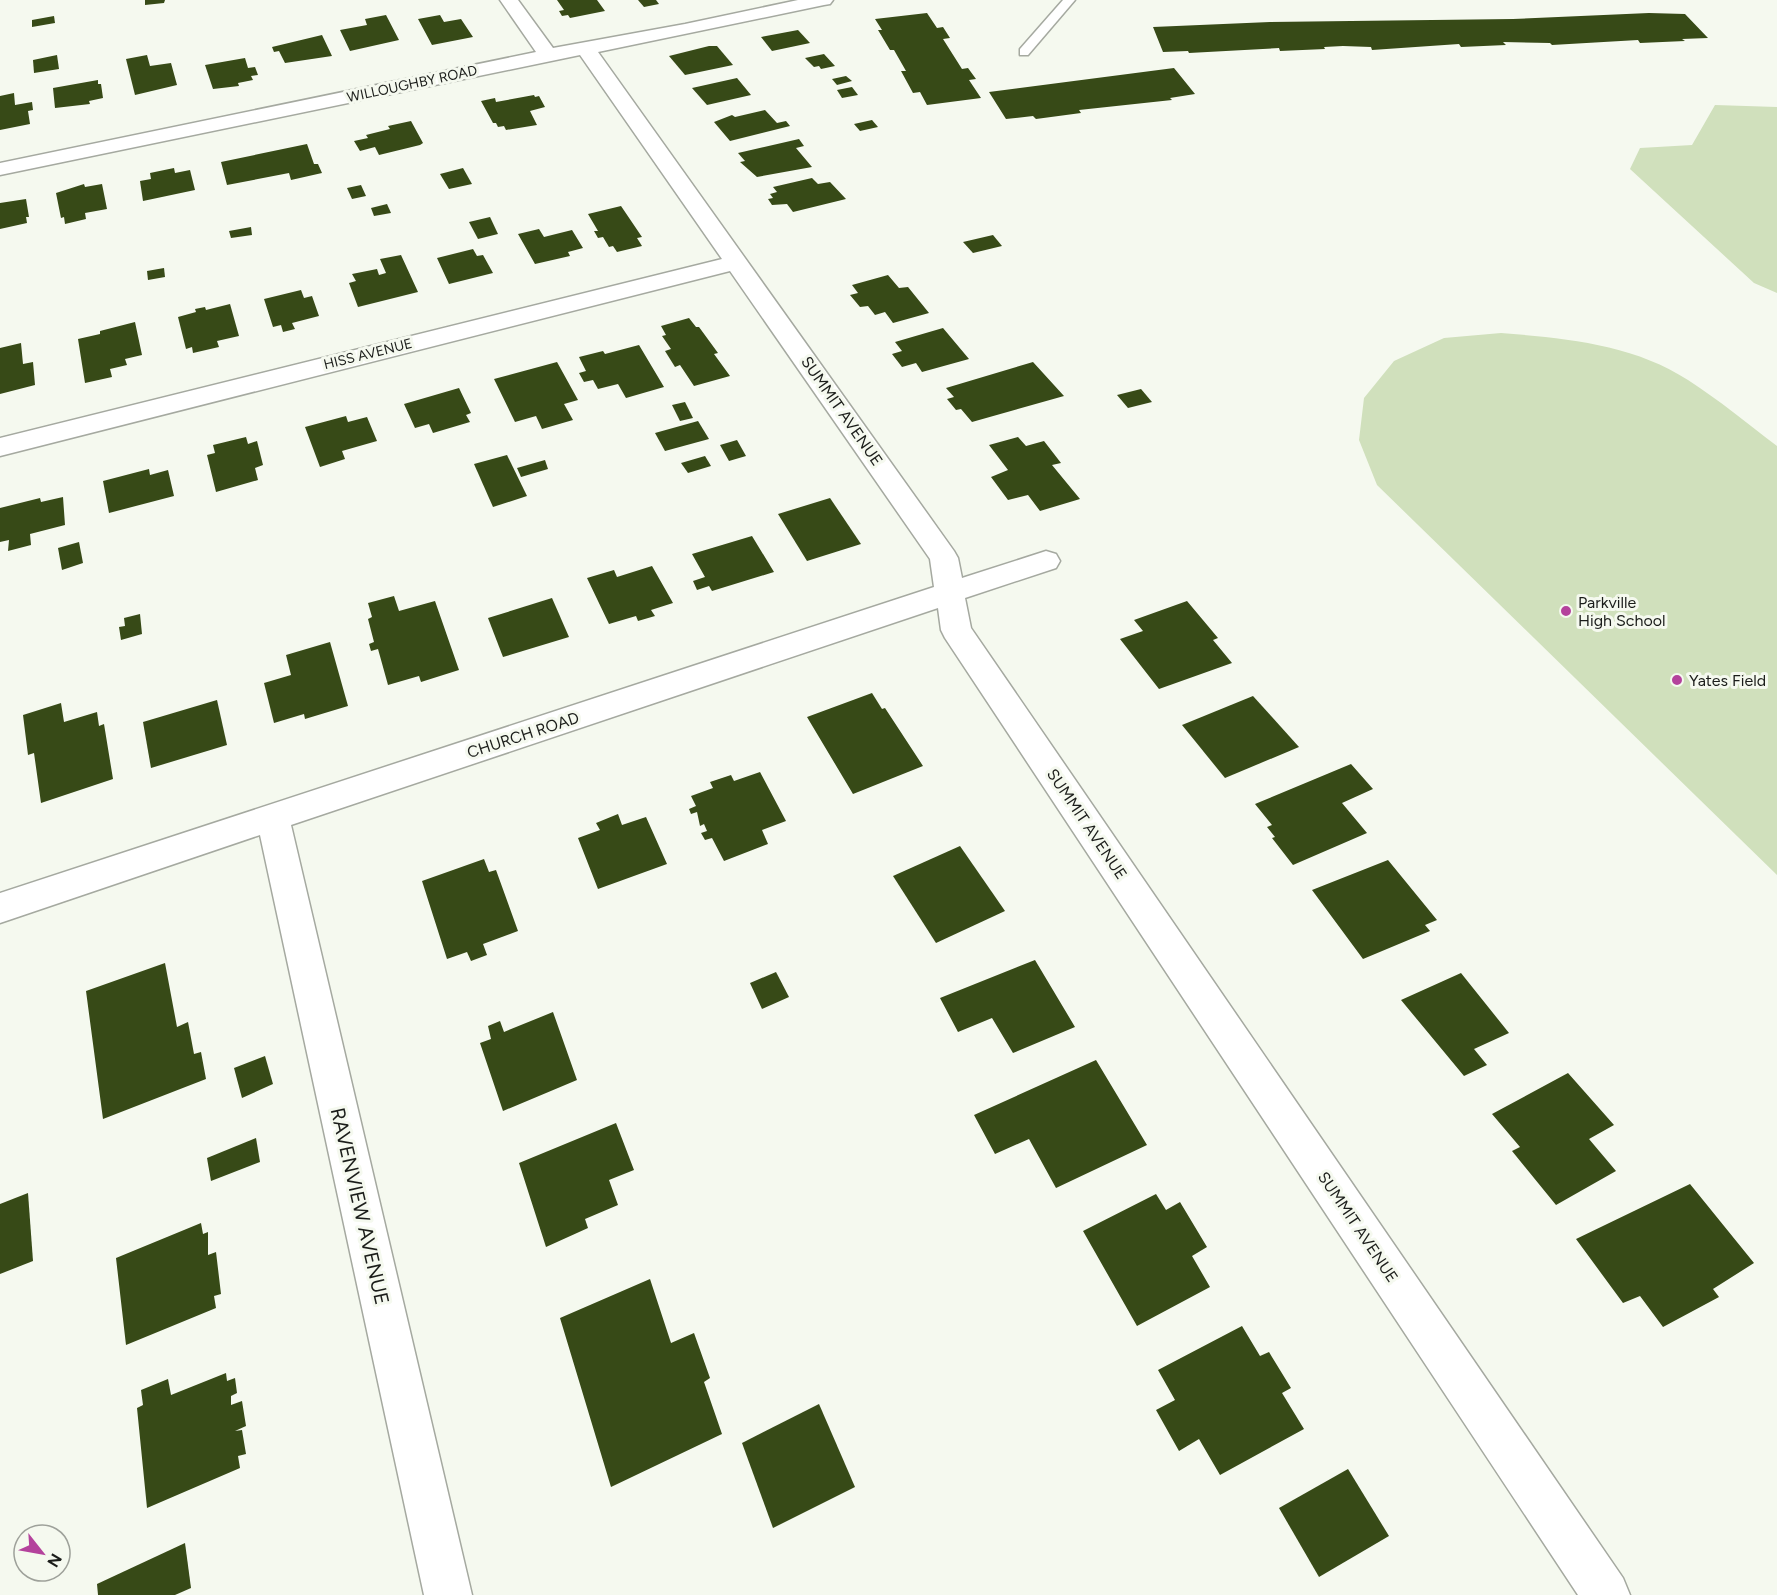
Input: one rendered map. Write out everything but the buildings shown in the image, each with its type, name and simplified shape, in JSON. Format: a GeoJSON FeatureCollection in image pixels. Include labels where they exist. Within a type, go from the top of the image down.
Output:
{"type":"FeatureCollection","features":[{"type":"Feature","properties":{"kind":"street"},"geometry":{"type":"LineString","coordinates":[[509,0],[548,55]]}},
{"type":"Feature","properties":{"kind":"street","name":"WILLOUGHBY ROAD"},"geometry":{"type":"LineString","coordinates":[[0,170],[548,55],[696,28],[824,0]]}},
{"type":"Feature","properties":{"kind":"street","name":"SUMMIT AVENUE"},"geometry":{"type":"LineString","coordinates":[[586,49],[944,558],[956,630],[1606,1595]]}},
{"type":"Feature","properties":{"kind":"street","name":"HISS AVENUE"},"geometry":{"type":"LineString","coordinates":[[0,447],[737,262]]}},
{"type":"Feature","properties":{"kind":"street","name":"CHURCH ROAD"},"geometry":{"type":"LineString","coordinates":[[0,908],[1046,561]]}},
{"type":"Feature","properties":{"kind":"street","name":"RAVENVIEW AVENUE"},"geometry":{"type":"LineString","coordinates":[[273,818],[448,1595]]}},
{"type":"Feature","properties":{"kind":"lane"},"geometry":{"type":"LineString","coordinates":[[1024,52],[1070,0]]}},
{"type":"Feature","properties":{"kind":"green space"},"geometry":{"type":"Polygon","coordinates":[[[1715,105],[1777,107],[1777,293],[1754,283],[1630,169],[1640,148],[1692,145],[1715,105]]]}},
{"type":"Feature","properties":{"kind":"green space","name":"Yates Field"},"geometry":{"type":"Polygon","coordinates":[[[1501,333],[1549,337],[1598,345],[1644,358],[1688,380],[1777,446],[1777,875],[1377,485],[1359,440],[1364,398],[1394,361],[1444,338],[1501,333]]]}},
{"type":"Feature","properties":{"kind":"place","name":"Parkville High School"},"geometry":{"type":"Point","coordinates":[1566,611]}},
{"type":"Feature","properties":{"kind":"place","name":"Yates Field"},"geometry":{"type":"Point","coordinates":[1677,680]}}]}
